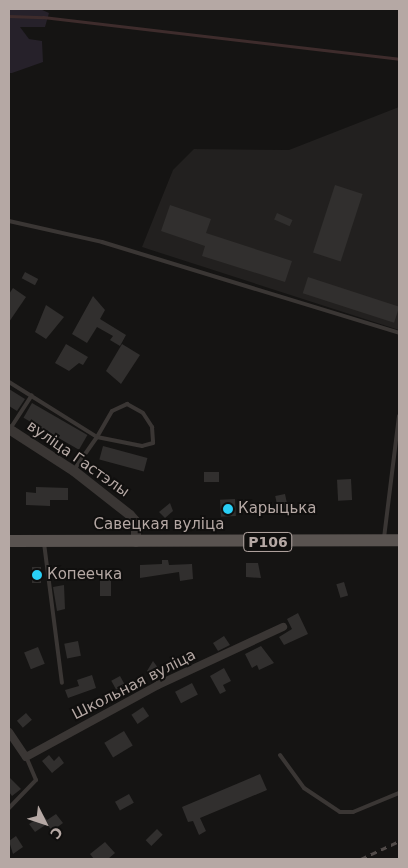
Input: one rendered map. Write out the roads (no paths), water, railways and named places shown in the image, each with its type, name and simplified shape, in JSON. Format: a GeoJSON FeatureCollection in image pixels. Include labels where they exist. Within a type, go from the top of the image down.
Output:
{"type":"FeatureCollection","features":[{"type":"Feature","properties":{"kind":"main road","name":"Савецкая вуліца"},"geometry":{"type":"LineString","coordinates":[[9,540],[136,542],[399,540]]}},
{"type":"Feature","properties":{"kind":"street","name":"вуліца Гастэлы"},"geometry":{"type":"LineString","coordinates":[[9,429],[74,471],[130,515],[136,522],[136,542]]}},
{"type":"Feature","properties":{"kind":"street","name":"Школьная вуліца"},"geometry":{"type":"LineString","coordinates":[[26,757],[158,685],[283,627]]}},
{"type":"Feature","properties":{"kind":"street"},"geometry":{"type":"LineString","coordinates":[[9,732],[26,757]]}},
{"type":"Feature","properties":{"kind":"lane"},"geometry":{"type":"LineString","coordinates":[[9,221],[102,242],[399,332]]}},
{"type":"Feature","properties":{"kind":"lane"},"geometry":{"type":"LineString","coordinates":[[9,382],[97,437],[142,446],[153,444],[152,427],[143,413],[127,404],[112,411],[97,437],[74,471]]}},
{"type":"Feature","properties":{"kind":"lane"},"geometry":{"type":"LineString","coordinates":[[9,429],[32,395]]}},
{"type":"Feature","properties":{"kind":"lane"},"geometry":{"type":"LineString","coordinates":[[384,540],[399,416]]}},
{"type":"Feature","properties":{"kind":"lane"},"geometry":{"type":"LineString","coordinates":[[43,541],[62,683]]}},
{"type":"Feature","properties":{"kind":"lane"},"geometry":{"type":"LineString","coordinates":[[280,755],[304,788],[340,812],[352,812],[399,793]]}},
{"type":"Feature","properties":{"kind":"lane"},"geometry":{"type":"LineString","coordinates":[[9,808],[36,780],[26,757]]}},
{"type":"Feature","properties":{"kind":"waterway"},"geometry":{"type":"LineString","coordinates":[[9,16],[43,17],[399,59]]}},
{"type":"Feature","properties":{"kind":"railway"},"geometry":{"type":"LineString","coordinates":[[361,859],[399,841]]}},
{"type":"Feature","properties":{"kind":"place","name":"Карыцька"},"geometry":{"type":"Point","coordinates":[228,509]}},
{"type":"Feature","properties":{"kind":"place","name":"Копеечка"},"geometry":{"type":"Point","coordinates":[37,575]}}]}
